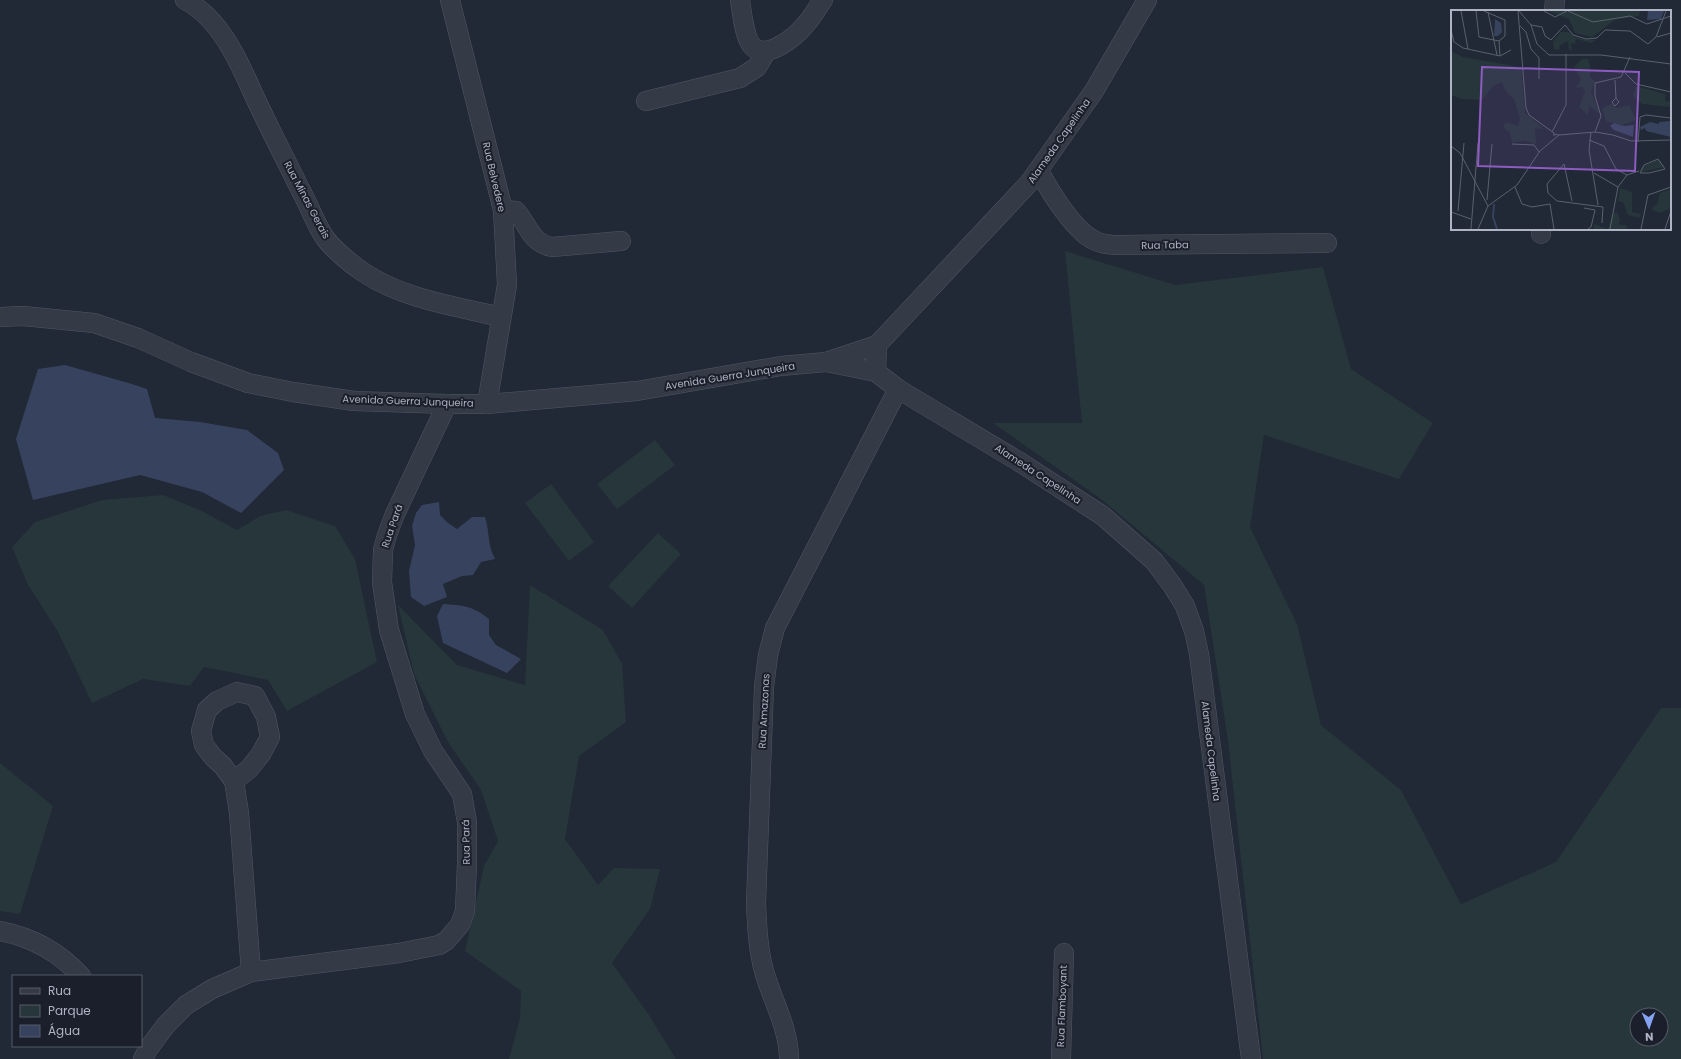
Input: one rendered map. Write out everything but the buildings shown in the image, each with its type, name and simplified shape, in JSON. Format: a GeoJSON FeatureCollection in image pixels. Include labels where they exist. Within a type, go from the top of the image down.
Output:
{"type":"FeatureCollection","features":[{"type":"Feature","properties":{"kind":"street","name":"Rua Minas Gerais"},"geometry":{"type":"LineString","coordinates":[[185,0],[196,6],[208,17],[238,60],[324,238],[345,258],[363,272],[392,287],[427,300],[501,317]]}},
{"type":"Feature","properties":{"kind":"street","name":"Rua Belvedere"},"geometry":{"type":"LineString","coordinates":[[450,0],[503,210],[507,285],[487,404]]}},
{"type":"Feature","properties":{"kind":"street"},"geometry":{"type":"LineString","coordinates":[[740,0],[748,38],[754,48],[766,52],[778,48],[805,25],[823,0]]}},
{"type":"Feature","properties":{"kind":"street","name":"Alameda Capelinha"},"geometry":{"type":"LineString","coordinates":[[877,345],[930,290],[1039,171],[1094,91],[1147,0]]}},
{"type":"Feature","properties":{"kind":"street"},"geometry":{"type":"LineString","coordinates":[[1554,10],[1555,0]]}},
{"type":"Feature","properties":{"kind":"street"},"geometry":{"type":"LineString","coordinates":[[646,101],[740,78],[757,66],[766,52]]}},
{"type":"Feature","properties":{"kind":"street","name":"Rua Taba"},"geometry":{"type":"LineString","coordinates":[[1039,171],[1053,197],[1079,229],[1095,241],[1114,245],[1327,244]]}},
{"type":"Feature","properties":{"kind":"street"},"geometry":{"type":"LineString","coordinates":[[503,210],[516,211],[532,235],[543,245],[552,247],[621,241]]}},
{"type":"Feature","properties":{"kind":"street","name":"Avenida Guerra Junqueira"},"geometry":{"type":"LineString","coordinates":[[0,317],[30,316],[94,323],[138,338],[191,362],[248,383],[293,392],[354,401],[447,404],[487,404],[637,391],[781,366],[826,362],[877,345]]}},
{"type":"Feature","properties":{"kind":"street"},"geometry":{"type":"LineString","coordinates":[[876,372],[877,345]]}},
{"type":"Feature","properties":{"kind":"street","name":"Avenida Guerra Junqueira"},"geometry":{"type":"LineString","coordinates":[[826,362],[876,372]]}},
{"type":"Feature","properties":{"kind":"street","name":"Alameda Capelinha"},"geometry":{"type":"LineString","coordinates":[[876,372],[898,389],[1018,460],[1103,516],[1154,561],[1172,585],[1185,606],[1194,631],[1199,654],[1251,1059]]}},
{"type":"Feature","properties":{"kind":"street","name":"Rua Amazonas"},"geometry":{"type":"LineString","coordinates":[[789,1059],[782,1020],[764,970],[758,938],[756,903],[764,687],[768,655],[775,628],[898,389]]}},
{"type":"Feature","properties":{"kind":"street","name":"Rua Pará"},"geometry":{"type":"LineString","coordinates":[[144,1050],[186,1005],[212,989],[251,972],[399,953],[440,945],[446,941],[460,925],[464,911],[467,863],[467,822],[462,794],[433,751],[415,714],[389,630],[382,582],[383,550],[387,535],[395,514],[447,404]]}},
{"type":"Feature","properties":{"kind":"street"},"geometry":{"type":"LineString","coordinates":[[234,781],[249,769],[261,754],[270,738],[266,717],[255,696],[237,692],[217,701],[207,710],[201,731],[204,745],[213,758],[223,766],[234,781],[239,813],[251,972]]}},
{"type":"Feature","properties":{"kind":"street"},"geometry":{"type":"LineString","coordinates":[[0,931],[28,938],[46,947],[71,966],[80,975]]}},
{"type":"Feature","properties":{"kind":"street","name":"Rua Flamboyant"},"geometry":{"type":"LineString","coordinates":[[1061,1059],[1064,953]]}},
{"type":"Feature","properties":{"kind":"green space"},"geometry":{"type":"Polygon","coordinates":[[[1065,251],[1175,285],[1323,267],[1351,369],[1433,423],[1399,479],[1264,435],[1250,527],[1297,624],[1321,725],[1401,790],[1461,904],[1556,862],[1661,708],[1681,708],[1681,1059],[1263,1059],[1228,741],[1204,585],[1101,499],[993,423],[1082,423],[1065,251]]]}},
{"type":"Feature","properties":{"kind":"green space"},"geometry":{"type":"Polygon","coordinates":[[[655,440],[675,465],[617,509],[597,484],[655,440]]]}},
{"type":"Feature","properties":{"kind":"green space"},"geometry":{"type":"Polygon","coordinates":[[[551,484],[594,542],[569,561],[525,503],[551,484]]]}},
{"type":"Feature","properties":{"kind":"green space"},"geometry":{"type":"Polygon","coordinates":[[[163,495],[202,511],[237,530],[260,516],[286,510],[335,526],[355,559],[377,662],[287,711],[268,680],[204,667],[190,686],[143,679],[92,703],[58,632],[27,583],[12,547],[35,522],[102,500],[163,495]]]}},
{"type":"Feature","properties":{"kind":"green space"},"geometry":{"type":"Polygon","coordinates":[[[658,533],[681,554],[632,608],[608,586],[658,533]]]}},
{"type":"Feature","properties":{"kind":"green space"},"geometry":{"type":"Polygon","coordinates":[[[530,585],[603,630],[622,664],[626,722],[579,756],[565,839],[598,885],[614,868],[660,869],[650,909],[612,963],[649,1015],[676,1059],[509,1059],[520,1018],[521,991],[465,951],[484,866],[498,841],[481,790],[448,742],[414,674],[398,605],[457,665],[525,685],[530,585]]]}},
{"type":"Feature","properties":{"kind":"green space"},"geometry":{"type":"Polygon","coordinates":[[[0,763],[53,806],[20,914],[0,911],[0,763]]]}},
{"type":"Feature","properties":{"kind":"water"},"geometry":{"type":"Polygon","coordinates":[[[65,365],[147,389],[155,418],[200,422],[247,430],[278,453],[284,470],[241,513],[202,492],[140,475],[33,500],[16,439],[38,369],[65,365]]]}},
{"type":"Feature","properties":{"kind":"water"},"geometry":{"type":"Polygon","coordinates":[[[439,502],[440,515],[457,529],[472,517],[485,517],[492,554],[495,559],[481,562],[473,575],[462,576],[443,584],[447,597],[424,606],[411,597],[409,571],[415,545],[412,526],[416,513],[422,505],[439,502]]]}},
{"type":"Feature","properties":{"kind":"water"},"geometry":{"type":"Polygon","coordinates":[[[443,604],[467,607],[478,611],[489,619],[489,635],[496,645],[521,659],[507,673],[443,643],[437,616],[443,604]]]}}]}
